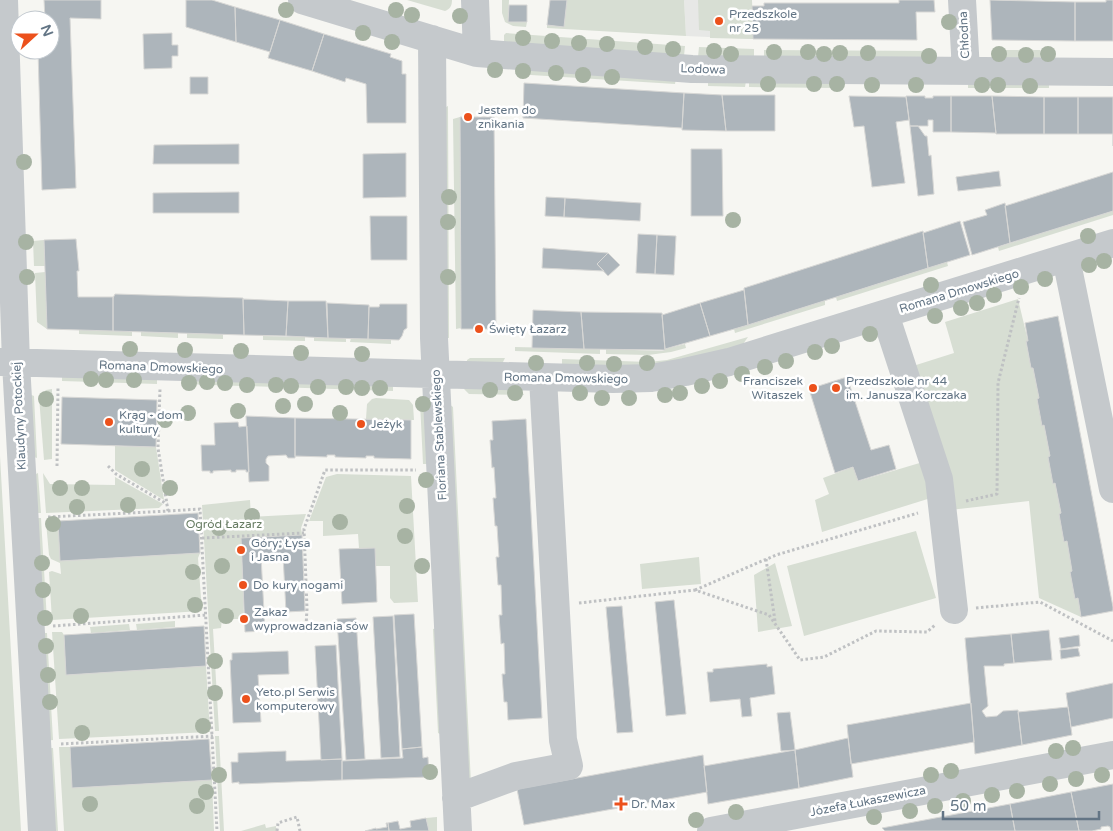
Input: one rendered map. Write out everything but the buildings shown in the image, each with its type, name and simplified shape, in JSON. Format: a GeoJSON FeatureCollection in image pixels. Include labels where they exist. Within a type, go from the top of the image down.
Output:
{"type":"FeatureCollection","features":[{"type":"Feature","properties":{"kind":"street","name":"Klaudyny Potockiej"},"geometry":{"type":"LineString","coordinates":[[4,0],[8,362],[42,831]]}},
{"type":"Feature","properties":{"kind":"street","name":"Lodowa"},"geometry":{"type":"LineString","coordinates":[[302,0],[477,53],[692,69],[1113,72]]}},
{"type":"Feature","properties":{"kind":"street"},"geometry":{"type":"LineString","coordinates":[[475,0],[477,53]]}},
{"type":"Feature","properties":{"kind":"street","name":"Chłodna"},"geometry":{"type":"LineString","coordinates":[[962,0],[966,71]]}},
{"type":"Feature","properties":{"kind":"street","name":"Floriana Stablewskiego"},"geometry":{"type":"LineString","coordinates":[[432,39],[435,375],[458,831]]}},
{"type":"Feature","properties":{"kind":"street","name":"Romana Dmowskiego"},"geometry":{"type":"LineString","coordinates":[[8,362],[543,378],[642,378],[685,372],[728,362],[1113,243]]}},
{"type":"Feature","properties":{"kind":"street"},"geometry":{"type":"LineString","coordinates":[[1066,258],[1113,489]]}},
{"type":"Feature","properties":{"kind":"street"},"geometry":{"type":"LineString","coordinates":[[885,314],[939,479],[954,610]]}},
{"type":"Feature","properties":{"kind":"street"},"geometry":{"type":"LineString","coordinates":[[456,798],[516,776],[569,766],[563,740],[543,378]]}},
{"type":"Feature","properties":{"kind":"street","name":"Józefa Łukaszewicza"},"geometry":{"type":"LineString","coordinates":[[711,831],[1113,755]]}},
{"type":"Feature","properties":{"kind":"path"},"geometry":{"type":"LineString","coordinates":[[556,605],[695,590],[766,559],[942,506],[997,494],[998,383],[1021,290]]}},
{"type":"Feature","properties":{"kind":"path"},"geometry":{"type":"LineString","coordinates":[[57,466],[58,385]]}},
{"type":"Feature","properties":{"kind":"path"},"geometry":{"type":"LineString","coordinates":[[160,388],[158,448],[168,511]]}},
{"type":"Feature","properties":{"kind":"path"},"geometry":{"type":"LineString","coordinates":[[108,466],[116,474],[167,504]]}},
{"type":"Feature","properties":{"kind":"path"},"geometry":{"type":"LineString","coordinates":[[306,626],[304,528],[325,470],[417,470]]}},
{"type":"Feature","properties":{"kind":"path"},"geometry":{"type":"LineString","coordinates":[[44,517],[200,509],[217,831]]}},
{"type":"Feature","properties":{"kind":"path"},"geometry":{"type":"LineString","coordinates":[[202,538],[304,533]]}},
{"type":"Feature","properties":{"kind":"path"},"geometry":{"type":"LineString","coordinates":[[766,559],[775,624]]}},
{"type":"Feature","properties":{"kind":"path"},"geometry":{"type":"LineString","coordinates":[[695,590],[769,615],[800,660],[824,656],[876,631],[928,632],[954,610],[1040,602],[1113,641]]}},
{"type":"Feature","properties":{"kind":"path"},"geometry":{"type":"LineString","coordinates":[[50,626],[206,615]]}},
{"type":"Feature","properties":{"kind":"path"},"geometry":{"type":"LineString","coordinates":[[56,744],[212,736]]}},
{"type":"Feature","properties":{"kind":"path"},"geometry":{"type":"LineString","coordinates":[[278,831],[278,823],[297,817],[300,831]]}},
{"type":"Feature","properties":{"kind":"shaded area","name":"Przedszkole nr 25"},"geometry":{"type":"Polygon","coordinates":[[[684,0],[752,0],[753,39],[686,36],[684,0]]]}},
{"type":"Feature","properties":{"kind":"green space"},"geometry":{"type":"Polygon","coordinates":[[[407,0],[452,0],[452,4],[445,11],[407,0]]]}},
{"type":"Feature","properties":{"kind":"green space"},"geometry":{"type":"Polygon","coordinates":[[[502,0],[509,0],[508,22],[527,22],[526,27],[513,26],[505,22],[502,13],[502,0]]]}},
{"type":"Feature","properties":{"kind":"green space"},"geometry":{"type":"Polygon","coordinates":[[[567,0],[684,0],[686,36],[547,28],[547,25],[564,27],[567,0]]]}},
{"type":"Feature","properties":{"kind":"green space","name":"Przedszkole nr 25"},"geometry":{"type":"Polygon","coordinates":[[[698,0],[752,0],[753,39],[710,38],[710,31],[699,30],[698,0]]]}},
{"type":"Feature","properties":{"kind":"green space"},"geometry":{"type":"Polygon","coordinates":[[[506,33],[685,46],[684,56],[504,43],[504,35],[506,33]]]}},
{"type":"Feature","properties":{"kind":"green space"},"geometry":{"type":"Polygon","coordinates":[[[699,47],[754,49],[754,59],[698,57],[699,47]]]}},
{"type":"Feature","properties":{"kind":"green space"},"geometry":{"type":"Polygon","coordinates":[[[764,50],[936,51],[937,60],[764,59],[764,50]]]}},
{"type":"Feature","properties":{"kind":"green space"},"geometry":{"type":"Polygon","coordinates":[[[992,50],[1040,50],[1040,58],[992,58],[992,50]]]}},
{"type":"Feature","properties":{"kind":"green space"},"geometry":{"type":"Polygon","coordinates":[[[517,68],[676,78],[675,84],[515,74],[517,68]]]}},
{"type":"Feature","properties":{"kind":"green space"},"geometry":{"type":"Polygon","coordinates":[[[708,80],[746,81],[745,87],[708,86],[708,80]]]}},
{"type":"Feature","properties":{"kind":"green space"},"geometry":{"type":"Polygon","coordinates":[[[749,81],[837,81],[837,88],[749,87],[749,81]]]}},
{"type":"Feature","properties":{"kind":"green space"},"geometry":{"type":"Polygon","coordinates":[[[968,82],[1049,82],[1049,88],[968,88],[968,82]]]}},
{"type":"Feature","properties":{"kind":"green space"},"geometry":{"type":"Polygon","coordinates":[[[448,106],[449,338],[443,338],[442,109],[448,106]]]}},
{"type":"Feature","properties":{"kind":"green space"},"geometry":{"type":"Polygon","coordinates":[[[460,117],[461,328],[456,329],[453,119],[460,117]]]}},
{"type":"Feature","properties":{"kind":"green space"},"geometry":{"type":"Polygon","coordinates":[[[1113,211],[1113,215],[999,251],[998,247],[1113,211]]]}},
{"type":"Feature","properties":{"kind":"green space"},"geometry":{"type":"Polygon","coordinates":[[[44,240],[45,266],[34,266],[33,241],[44,240]]]}},
{"type":"Feature","properties":{"kind":"green space"},"geometry":{"type":"Polygon","coordinates":[[[947,262],[948,266],[837,301],[836,297],[947,262]]]}},
{"type":"Feature","properties":{"kind":"green space"},"geometry":{"type":"Polygon","coordinates":[[[45,272],[47,329],[37,322],[35,273],[45,272]]]}},
{"type":"Feature","properties":{"kind":"green space"},"geometry":{"type":"Polygon","coordinates":[[[1018,299],[1028,341],[1026,342],[1031,368],[1033,368],[1039,398],[1037,399],[1050,456],[1048,457],[1053,483],[1055,483],[1061,513],[1059,514],[1064,541],[1067,541],[1075,598],[1078,598],[1081,617],[1039,598],[1029,501],[950,510],[913,366],[954,353],[945,322],[1018,299]]]}},
{"type":"Feature","properties":{"kind":"green space"},"geometry":{"type":"Polygon","coordinates":[[[825,300],[825,305],[735,333],[734,329],[825,300]]]}},
{"type":"Feature","properties":{"kind":"green space"},"geometry":{"type":"Polygon","coordinates":[[[79,329],[132,331],[132,336],[79,334],[79,329]]]}},
{"type":"Feature","properties":{"kind":"green space"},"geometry":{"type":"Polygon","coordinates":[[[141,332],[178,333],[178,338],[141,336],[141,332]]]}},
{"type":"Feature","properties":{"kind":"green space"},"geometry":{"type":"Polygon","coordinates":[[[187,333],[223,334],[223,339],[187,338],[187,333]]]}},
{"type":"Feature","properties":{"kind":"green space"},"geometry":{"type":"Polygon","coordinates":[[[263,336],[305,337],[305,341],[263,340],[263,336]]]}},
{"type":"Feature","properties":{"kind":"green space"},"geometry":{"type":"Polygon","coordinates":[[[314,337],[346,338],[346,342],[314,341],[314,337]]]}},
{"type":"Feature","properties":{"kind":"green space"},"geometry":{"type":"Polygon","coordinates":[[[748,337],[741,347],[663,365],[562,367],[562,359],[649,362],[667,360],[748,337]]]}},
{"type":"Feature","properties":{"kind":"green space"},"geometry":{"type":"Polygon","coordinates":[[[351,338],[391,340],[391,344],[350,342],[351,338]]]}},
{"type":"Feature","properties":{"kind":"green space"},"geometry":{"type":"Polygon","coordinates":[[[685,344],[686,348],[648,355],[606,354],[606,349],[662,351],[685,344]]]}},
{"type":"Feature","properties":{"kind":"green space"},"geometry":{"type":"Polygon","coordinates":[[[515,347],[600,349],[600,354],[515,351],[515,347]]]}},
{"type":"Feature","properties":{"kind":"green space"},"geometry":{"type":"Polygon","coordinates":[[[470,358],[505,358],[501,366],[467,365],[467,360],[470,358]]]}},
{"type":"Feature","properties":{"kind":"green space"},"geometry":{"type":"Polygon","coordinates":[[[62,375],[157,377],[157,384],[62,381],[62,375]]]}},
{"type":"Feature","properties":{"kind":"green space"},"geometry":{"type":"Polygon","coordinates":[[[183,378],[393,385],[393,391],[183,384],[183,378]]]}},
{"type":"Feature","properties":{"kind":"green space"},"geometry":{"type":"Polygon","coordinates":[[[470,387],[520,388],[524,395],[469,394],[464,389],[470,387]]]}},
{"type":"Feature","properties":{"kind":"green space"},"geometry":{"type":"Polygon","coordinates":[[[52,389],[52,459],[44,460],[39,397],[46,390],[52,389]]]}},
{"type":"Feature","properties":{"kind":"green space"},"geometry":{"type":"Polygon","coordinates":[[[29,394],[34,396],[37,458],[34,457],[29,394]]]}},
{"type":"Feature","properties":{"kind":"green space"},"geometry":{"type":"Polygon","coordinates":[[[376,398],[409,400],[413,405],[414,420],[366,419],[367,404],[376,398]]]}},
{"type":"Feature","properties":{"kind":"green space"},"geometry":{"type":"Polygon","coordinates":[[[420,402],[424,402],[429,464],[423,464],[420,402]]]}},
{"type":"Feature","properties":{"kind":"green space"},"geometry":{"type":"Polygon","coordinates":[[[449,404],[453,407],[471,784],[469,783],[449,404]]]}},
{"type":"Feature","properties":{"kind":"green space"},"geometry":{"type":"Polygon","coordinates":[[[115,446],[156,447],[164,500],[115,470],[115,446]]]}},
{"type":"Feature","properties":{"kind":"green space"},"geometry":{"type":"Polygon","coordinates":[[[0,456],[21,831],[0,831],[0,456]]]}},
{"type":"Feature","properties":{"kind":"green space"},"geometry":{"type":"Polygon","coordinates":[[[923,462],[934,497],[822,532],[815,500],[829,494],[823,478],[853,467],[859,481],[923,462]]]}},
{"type":"Feature","properties":{"kind":"green space"},"geometry":{"type":"Polygon","coordinates":[[[38,473],[41,513],[33,513],[36,474],[38,473]]]}},
{"type":"Feature","properties":{"kind":"green space"},"geometry":{"type":"Polygon","coordinates":[[[43,473],[50,484],[115,485],[115,477],[163,504],[159,508],[46,513],[43,473]]]}},
{"type":"Feature","properties":{"kind":"green space"},"geometry":{"type":"Polygon","coordinates":[[[337,474],[411,476],[418,602],[394,603],[390,598],[390,566],[375,566],[375,548],[359,548],[358,534],[323,536],[323,521],[309,521],[326,477],[337,474]]]}},
{"type":"Feature","properties":{"kind":"green space","name":"Ogród Łazarz"},"geometry":{"type":"Polygon","coordinates":[[[250,500],[251,517],[306,514],[301,528],[302,535],[241,538],[244,619],[222,619],[221,628],[213,629],[219,731],[215,731],[202,505],[250,500]]]}},
{"type":"Feature","properties":{"kind":"green space"},"geometry":{"type":"Polygon","coordinates":[[[34,518],[41,518],[47,621],[39,622],[34,518]]]}},
{"type":"Feature","properties":{"kind":"green space"},"geometry":{"type":"Polygon","coordinates":[[[58,521],[60,561],[200,553],[198,558],[202,611],[52,620],[49,572],[61,574],[60,563],[51,559],[49,555],[46,522],[58,521]]]}},
{"type":"Feature","properties":{"kind":"green space"},"geometry":{"type":"Polygon","coordinates":[[[916,531],[936,598],[804,636],[787,566],[916,531]]]}},
{"type":"Feature","properties":{"kind":"green space"},"geometry":{"type":"Polygon","coordinates":[[[699,557],[701,584],[642,589],[640,564],[699,557]]]}},
{"type":"Feature","properties":{"kind":"green space"},"geometry":{"type":"Polygon","coordinates":[[[775,563],[792,626],[758,632],[754,575],[775,563]]]}},
{"type":"Feature","properties":{"kind":"green space"},"geometry":{"type":"Polygon","coordinates":[[[175,621],[175,627],[137,630],[136,624],[175,621]]]}},
{"type":"Feature","properties":{"kind":"green space"},"geometry":{"type":"Polygon","coordinates":[[[129,624],[130,630],[91,633],[90,627],[129,624]]]}},
{"type":"Feature","properties":{"kind":"green space"},"geometry":{"type":"Polygon","coordinates":[[[438,628],[440,734],[438,733],[433,629],[438,628]]]}},
{"type":"Feature","properties":{"kind":"green space"},"geometry":{"type":"Polygon","coordinates":[[[52,632],[62,632],[64,635],[66,675],[206,666],[210,732],[59,739],[52,632]]]}},
{"type":"Feature","properties":{"kind":"green space"},"geometry":{"type":"Polygon","coordinates":[[[40,633],[47,633],[53,740],[46,741],[40,633]]]}},
{"type":"Feature","properties":{"kind":"green space"},"geometry":{"type":"Polygon","coordinates":[[[215,736],[219,736],[224,831],[220,831],[215,736]]]}},
{"type":"Feature","properties":{"kind":"green space"},"geometry":{"type":"Polygon","coordinates":[[[59,747],[70,747],[73,788],[212,780],[214,831],[64,831],[59,747]]]}},
{"type":"Feature","properties":{"kind":"green space"},"geometry":{"type":"Polygon","coordinates":[[[47,748],[53,748],[58,831],[51,831],[47,748]]]}},
{"type":"Feature","properties":{"kind":"green space"},"geometry":{"type":"Polygon","coordinates":[[[437,817],[437,831],[429,831],[426,818],[437,817]]]}},
{"type":"Feature","properties":{"kind":"green space"},"geometry":{"type":"Polygon","coordinates":[[[265,824],[266,828],[276,826],[276,831],[241,831],[265,824]]]}},
{"type":"Feature","properties":{"kind":"place","name":"Przedszkole nr 25"},"geometry":{"type":"Point","coordinates":[719,21]}},
{"type":"Feature","properties":{"kind":"place","name":"Jestem do znikania"},"geometry":{"type":"Point","coordinates":[468,117]}},
{"type":"Feature","properties":{"kind":"place","name":"Święty Łazarz"},"geometry":{"type":"Point","coordinates":[479,329]}},
{"type":"Feature","properties":{"kind":"place","name":"Franciszek Witaszek"},"geometry":{"type":"Point","coordinates":[813,388]}},
{"type":"Feature","properties":{"kind":"place","name":"Przedszkole nr 44 im. Janusza Korczaka"},"geometry":{"type":"Point","coordinates":[836,388]}},
{"type":"Feature","properties":{"kind":"place","name":"Krąg - dom kultury"},"geometry":{"type":"Point","coordinates":[109,422]}},
{"type":"Feature","properties":{"kind":"place","name":"Jeżyk"},"geometry":{"type":"Point","coordinates":[361,424]}},
{"type":"Feature","properties":{"kind":"place","name":"Góry: Łysa i Jasna"},"geometry":{"type":"Point","coordinates":[241,550]}},
{"type":"Feature","properties":{"kind":"place","name":"Do kury nogami"},"geometry":{"type":"Point","coordinates":[243,585]}},
{"type":"Feature","properties":{"kind":"place","name":"Zakaz wyprowadzania sów"},"geometry":{"type":"Point","coordinates":[244,619]}},
{"type":"Feature","properties":{"kind":"place","name":"Yeto.pl Serwis komputerowy"},"geometry":{"type":"Point","coordinates":[246,699]}},
{"type":"Feature","properties":{"kind":"place","name":"Dr. Max"},"geometry":{"type":"Point","coordinates":[621,804]}}]}
